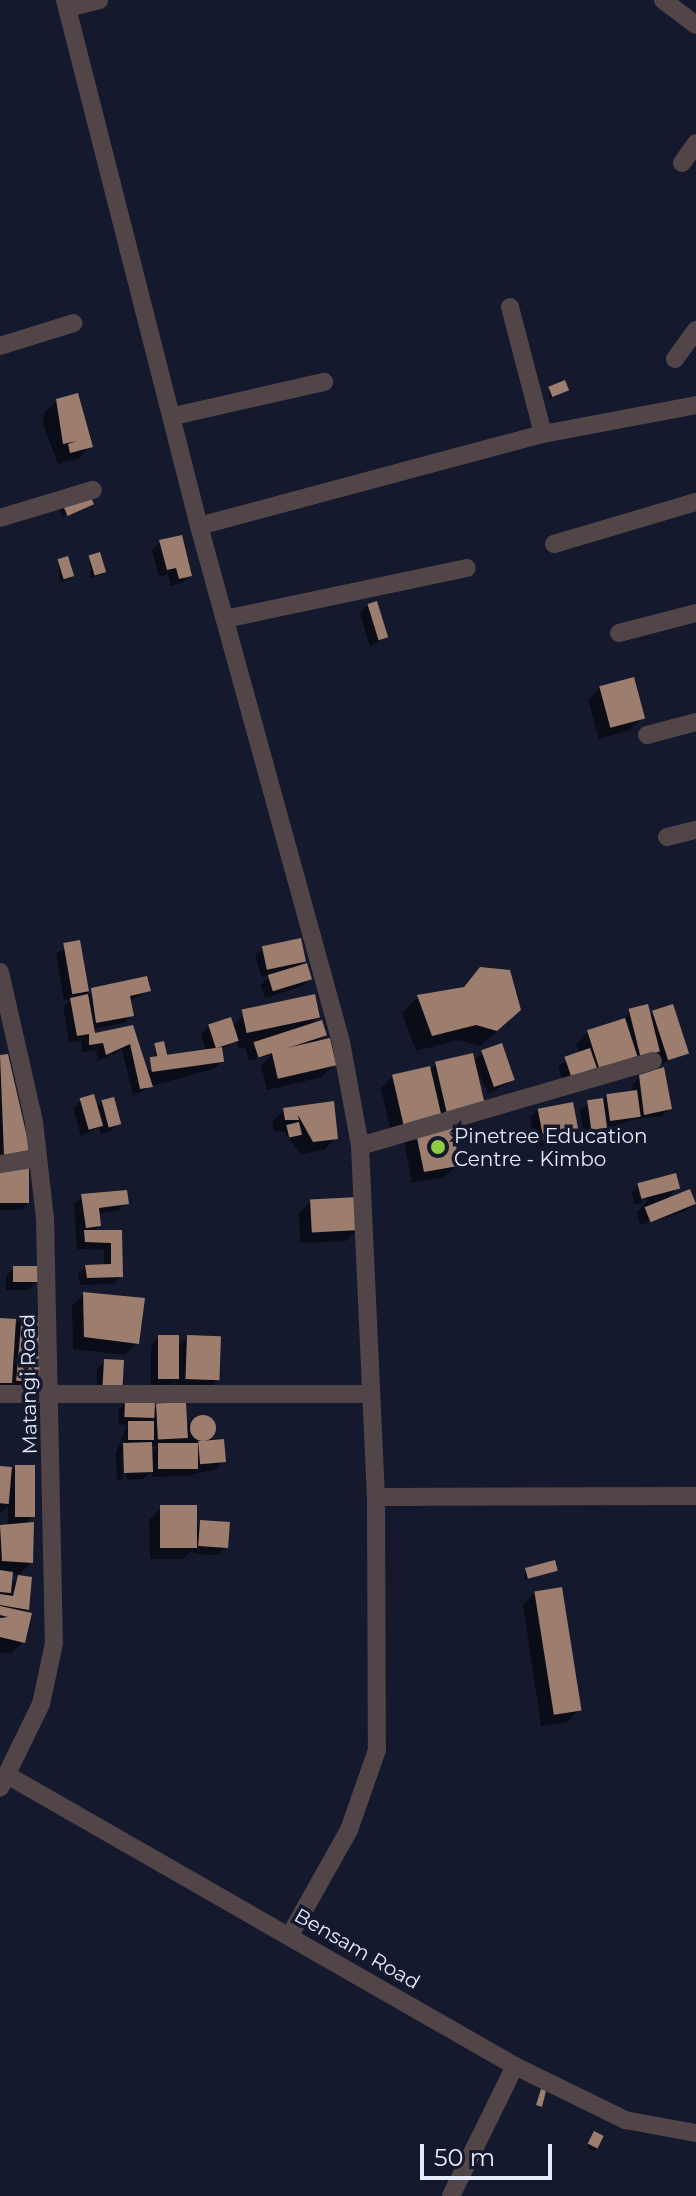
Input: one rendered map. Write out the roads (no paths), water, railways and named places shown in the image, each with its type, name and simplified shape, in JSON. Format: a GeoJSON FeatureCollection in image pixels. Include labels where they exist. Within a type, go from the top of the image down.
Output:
{"type":"FeatureCollection","features":[{"type":"Feature","properties":{"kind":"street"},"geometry":{"type":"LineString","coordinates":[[99,0],[66,4],[174,416],[199,526],[341,1042],[360,1146],[368,1394],[376,1497],[377,1750],[349,1830],[290,1935]]}},
{"type":"Feature","properties":{"kind":"street"},"geometry":{"type":"LineString","coordinates":[[663,0],[692,15]]}},
{"type":"Feature","properties":{"kind":"street"},"geometry":{"type":"LineString","coordinates":[[682,163],[696,143]]}},
{"type":"Feature","properties":{"kind":"street"},"geometry":{"type":"LineString","coordinates":[[510,307],[543,434]]}},
{"type":"Feature","properties":{"kind":"street"},"geometry":{"type":"LineString","coordinates":[[0,346],[74,323]]}},
{"type":"Feature","properties":{"kind":"street"},"geometry":{"type":"LineString","coordinates":[[675,359],[696,330]]}},
{"type":"Feature","properties":{"kind":"street"},"geometry":{"type":"LineString","coordinates":[[174,416],[324,382]]}},
{"type":"Feature","properties":{"kind":"street"},"geometry":{"type":"LineString","coordinates":[[199,526],[543,434],[696,405]]}},
{"type":"Feature","properties":{"kind":"street"},"geometry":{"type":"LineString","coordinates":[[0,518],[93,490]]}},
{"type":"Feature","properties":{"kind":"street"},"geometry":{"type":"LineString","coordinates":[[554,544],[696,502]]}},
{"type":"Feature","properties":{"kind":"street"},"geometry":{"type":"LineString","coordinates":[[225,619],[467,568]]}},
{"type":"Feature","properties":{"kind":"street"},"geometry":{"type":"LineString","coordinates":[[619,633],[696,613]]}},
{"type":"Feature","properties":{"kind":"street"},"geometry":{"type":"LineString","coordinates":[[647,735],[696,722]]}},
{"type":"Feature","properties":{"kind":"street"},"geometry":{"type":"LineString","coordinates":[[667,837],[696,830]]}},
{"type":"Feature","properties":{"kind":"street","name":"Matangi Road"},"geometry":{"type":"LineString","coordinates":[[0,972],[38,1158],[52,1395],[51,1671],[4,1782]]}},
{"type":"Feature","properties":{"kind":"street"},"geometry":{"type":"LineString","coordinates":[[360,1146],[653,1061]]}},
{"type":"Feature","properties":{"kind":"street"},"geometry":{"type":"LineString","coordinates":[[0,1164],[38,1158]]}},
{"type":"Feature","properties":{"kind":"street"},"geometry":{"type":"LineString","coordinates":[[0,1394],[368,1394]]}},
{"type":"Feature","properties":{"kind":"street"},"geometry":{"type":"LineString","coordinates":[[376,1497],[696,1496]]}},
{"type":"Feature","properties":{"kind":"street","name":"Bensam Road"},"geometry":{"type":"LineString","coordinates":[[4,1782],[290,1935],[515,2066],[625,2120],[696,2133]]}},
{"type":"Feature","properties":{"kind":"street"},"geometry":{"type":"LineString","coordinates":[[451,2196],[515,2066]]}},
{"type":"Feature","properties":{"kind":"place","name":"Pinetree Education Centre - Kimbo"},"geometry":{"type":"Point","coordinates":[438,1147]}}]}
